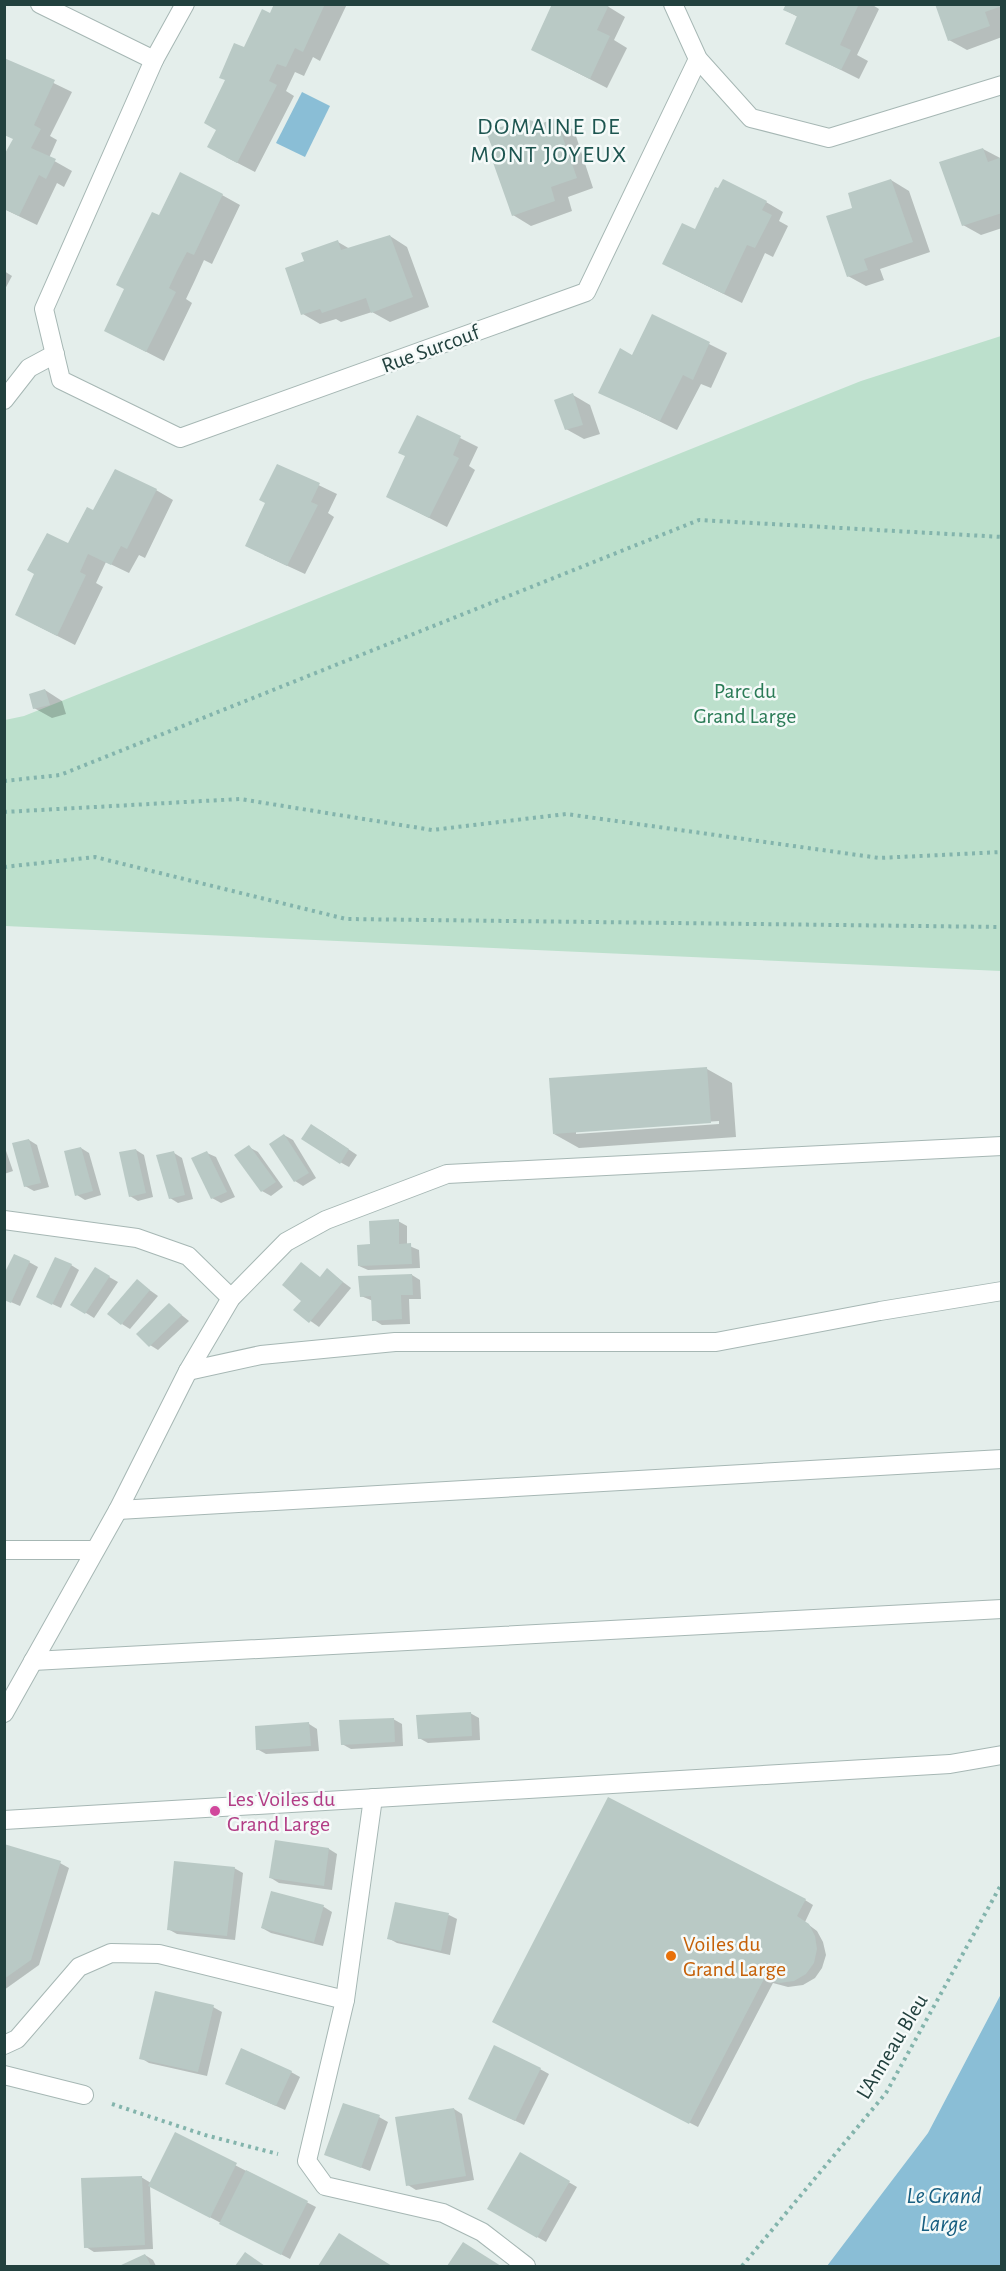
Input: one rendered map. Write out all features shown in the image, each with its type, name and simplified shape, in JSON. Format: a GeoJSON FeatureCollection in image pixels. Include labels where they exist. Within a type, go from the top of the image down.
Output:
{"type":"FeatureCollection","features":[{"type":"Feature","properties":{"kind":"street"},"geometry":{"type":"LineString","coordinates":[[40,4],[154,60]]}},
{"type":"Feature","properties":{"kind":"street","name":"Rue Surcouf"},"geometry":{"type":"LineString","coordinates":[[185,4],[154,60],[44,309],[61,380],[180,438],[586,292],[698,58]]}},
{"type":"Feature","properties":{"kind":"street"},"geometry":{"type":"LineString","coordinates":[[673,4],[698,58],[751,118],[829,138],[1002,85]]}},
{"type":"Feature","properties":{"kind":"street"},"geometry":{"type":"LineString","coordinates":[[4,400],[29,368],[55,354]]}},
{"type":"Feature","properties":{"kind":"street"},"geometry":{"type":"LineString","coordinates":[[4,1713],[13,1681],[33,1661],[117,1510],[188,1371],[231,1298],[286,1242],[326,1220],[447,1174],[1002,1146]]}},
{"type":"Feature","properties":{"kind":"street"},"geometry":{"type":"LineString","coordinates":[[4,1220],[136,1238],[188,1256],[231,1298]]}},
{"type":"Feature","properties":{"kind":"street"},"geometry":{"type":"LineString","coordinates":[[188,1371],[261,1355],[395,1342],[716,1342],[1002,1291]]}},
{"type":"Feature","properties":{"kind":"street"},"geometry":{"type":"LineString","coordinates":[[117,1510],[1002,1459]]}},
{"type":"Feature","properties":{"kind":"street"},"geometry":{"type":"LineString","coordinates":[[4,1550],[95,1550]]}},
{"type":"Feature","properties":{"kind":"street"},"geometry":{"type":"LineString","coordinates":[[33,1661],[1002,1609]]}},
{"type":"Feature","properties":{"kind":"street"},"geometry":{"type":"LineString","coordinates":[[4,1820],[950,1764],[1002,1755]]}},
{"type":"Feature","properties":{"kind":"street"},"geometry":{"type":"LineString","coordinates":[[373,1798],[345,2000],[308,2161],[325,2187],[443,2213],[482,2232],[526,2266]]}},
{"type":"Feature","properties":{"kind":"street"},"geometry":{"type":"LineString","coordinates":[[4,2045],[17,2038],[79,1967],[111,1953],[159,1954],[345,2000]]}},
{"type":"Feature","properties":{"kind":"street"},"geometry":{"type":"LineString","coordinates":[[4,2075],[84,2095]]}},
{"type":"Feature","properties":{"kind":"path"},"geometry":{"type":"LineString","coordinates":[[4,781],[60,775],[699,520],[1002,537]]}},
{"type":"Feature","properties":{"kind":"path"},"geometry":{"type":"LineString","coordinates":[[4,812],[240,799],[432,830],[567,814],[879,858],[1002,852]]}},
{"type":"Feature","properties":{"kind":"path"},"geometry":{"type":"LineString","coordinates":[[4,867],[95,857],[346,919],[1002,927]]}},
{"type":"Feature","properties":{"kind":"path","name":"L'Anneau Bleu"},"geometry":{"type":"LineString","coordinates":[[742,2266],[886,2093],[1002,1883]]}},
{"type":"Feature","properties":{"kind":"path"},"geometry":{"type":"LineString","coordinates":[[84,2095],[205,2135],[308,2161]]}},
{"type":"Feature","properties":{"kind":"green space","name":"Parc du Grand Large"},"geometry":{"type":"Polygon","coordinates":[[[1001,336],[1001,971],[5,926],[5,720],[24,716],[861,381],[1001,336]]]}},
{"type":"Feature","properties":{"kind":"water"},"geometry":{"type":"Polygon","coordinates":[[[302,92],[330,106],[305,157],[276,143],[302,92]]]}},
{"type":"Feature","properties":{"kind":"water","name":"Le Grand Large"},"geometry":{"type":"Polygon","coordinates":[[[1001,1994],[1001,2266],[827,2266],[928,2133],[1001,1994]]]}},
{"type":"Feature","properties":{"kind":"building"},"geometry":{"type":"Polygon","coordinates":[[[274,4],[325,4],[303,52],[295,48],[286,67],[277,64],[269,81],[277,85],[237,163],[207,147],[216,130],[204,123],[225,80],[219,78],[234,43],[244,47],[262,9],[270,13],[274,4]]]}},
{"type":"Feature","properties":{"kind":"building"},"geometry":{"type":"Polygon","coordinates":[[[552,4],[609,5],[597,30],[610,36],[590,79],[531,50],[552,4]]]}},
{"type":"Feature","properties":{"kind":"building"},"geometry":{"type":"Polygon","coordinates":[[[786,4],[859,4],[840,45],[851,50],[841,70],[785,44],[797,16],[783,10],[786,4]]]}},
{"type":"Feature","properties":{"kind":"building"},"geometry":{"type":"Polygon","coordinates":[[[935,4],[1002,4],[1002,6],[985,12],[990,26],[948,41],[935,4]]]}},
{"type":"Feature","properties":{"kind":"building"},"geometry":{"type":"Polygon","coordinates":[[[4,58],[55,80],[34,125],[41,129],[31,148],[56,159],[46,179],[39,175],[19,216],[4,209],[4,155],[13,139],[4,135],[4,58]]]}},
{"type":"Feature","properties":{"kind":"building"},"geometry":{"type":"Polygon","coordinates":[[[556,118],[577,178],[551,187],[555,201],[512,216],[490,154],[494,152],[486,132],[525,119],[533,121],[535,126],[556,118]]]}},
{"type":"Feature","properties":{"kind":"building"},"geometry":{"type":"Polygon","coordinates":[[[983,148],[988,162],[1002,157],[1002,213],[962,226],[939,162],[983,148]]]}},
{"type":"Feature","properties":{"kind":"building"},"geometry":{"type":"Polygon","coordinates":[[[180,172],[223,194],[194,255],[187,252],[177,271],[169,288],[176,292],[146,352],[104,331],[124,289],[116,285],[152,212],[159,215],[180,172]]]}},
{"type":"Feature","properties":{"kind":"building"},"geometry":{"type":"Polygon","coordinates":[[[723,179],[767,201],[762,210],[772,215],[755,248],[747,245],[724,294],[662,264],[682,223],[695,229],[715,187],[718,188],[723,179]]]}},
{"type":"Feature","properties":{"kind":"building"},"geometry":{"type":"Polygon","coordinates":[[[891,179],[913,242],[864,259],[868,270],[847,277],[826,216],[852,208],[848,193],[891,179]]]}},
{"type":"Feature","properties":{"kind":"building"},"geometry":{"type":"Polygon","coordinates":[[[390,235],[413,297],[371,313],[366,298],[322,313],[320,309],[301,315],[285,268],[304,261],[301,253],[338,240],[341,250],[390,235]]]}},
{"type":"Feature","properties":{"kind":"building"},"geometry":{"type":"Polygon","coordinates":[[[652,314],[710,342],[693,380],[683,375],[660,421],[598,393],[620,348],[632,355],[652,314]]]}},
{"type":"Feature","properties":{"kind":"building"},"geometry":{"type":"Polygon","coordinates":[[[573,393],[583,425],[565,430],[554,400],[573,393]]]}},
{"type":"Feature","properties":{"kind":"building"},"geometry":{"type":"Polygon","coordinates":[[[417,415],[461,436],[453,455],[459,458],[429,518],[386,497],[405,456],[398,453],[417,415]]]}},
{"type":"Feature","properties":{"kind":"building"},"geometry":{"type":"Polygon","coordinates":[[[277,464],[320,483],[311,502],[318,505],[287,566],[245,546],[265,503],[259,500],[277,464]]]}},
{"type":"Feature","properties":{"kind":"building"},"geometry":{"type":"Polygon","coordinates":[[[115,469],[157,489],[127,549],[121,546],[111,565],[88,554],[80,572],[86,575],[57,636],[15,615],[34,574],[27,570],[47,533],[68,543],[87,507],[93,510],[115,469]]]}},
{"type":"Feature","properties":{"kind":"building"},"geometry":{"type":"Polygon","coordinates":[[[45,689],[50,705],[33,709],[29,694],[45,689]]]}},
{"type":"Feature","properties":{"kind":"building"},"geometry":{"type":"Polygon","coordinates":[[[707,1067],[711,1123],[553,1134],[549,1078],[707,1067]]]}},
{"type":"Feature","properties":{"kind":"building"},"geometry":{"type":"Polygon","coordinates":[[[311,1124],[349,1149],[340,1164],[301,1139],[311,1124]]]}},
{"type":"Feature","properties":{"kind":"building"},"geometry":{"type":"Polygon","coordinates":[[[284,1134],[309,1173],[294,1182],[269,1144],[284,1134]]]}},
{"type":"Feature","properties":{"kind":"building"},"geometry":{"type":"Polygon","coordinates":[[[29,1139],[41,1183],[24,1187],[12,1143],[29,1139]]]}},
{"type":"Feature","properties":{"kind":"building"},"geometry":{"type":"Polygon","coordinates":[[[249,1145],[276,1182],[261,1192],[234,1155],[249,1145]]]}},
{"type":"Feature","properties":{"kind":"building"},"geometry":{"type":"Polygon","coordinates":[[[81,1147],[93,1191],[75,1196],[64,1151],[81,1147]]]}},
{"type":"Feature","properties":{"kind":"building"},"geometry":{"type":"Polygon","coordinates":[[[136,1149],[146,1193],[129,1197],[119,1152],[136,1149]]]}},
{"type":"Feature","properties":{"kind":"building"},"geometry":{"type":"Polygon","coordinates":[[[174,1151],[185,1195],[169,1199],[156,1155],[174,1151]]]}},
{"type":"Feature","properties":{"kind":"building"},"geometry":{"type":"Polygon","coordinates":[[[207,1151],[227,1192],[211,1199],[191,1158],[207,1151]]]}},
{"type":"Feature","properties":{"kind":"building"},"geometry":{"type":"Polygon","coordinates":[[[399,1219],[399,1244],[411,1243],[412,1264],[358,1266],[357,1245],[370,1244],[369,1221],[399,1219]]]}},
{"type":"Feature","properties":{"kind":"building"},"geometry":{"type":"Polygon","coordinates":[[[14,1254],[30,1261],[11,1303],[4,1300],[4,1274],[14,1254]]]}},
{"type":"Feature","properties":{"kind":"building"},"geometry":{"type":"Polygon","coordinates":[[[55,1257],[72,1264],[52,1305],[36,1297],[55,1257]]]}},
{"type":"Feature","properties":{"kind":"building"},"geometry":{"type":"Polygon","coordinates":[[[301,1262],[320,1277],[327,1268],[343,1282],[309,1323],[293,1310],[301,1301],[282,1285],[301,1262]]]}},
{"type":"Feature","properties":{"kind":"building"},"geometry":{"type":"Polygon","coordinates":[[[95,1267],[110,1276],[85,1314],[70,1305],[95,1267]]]}},
{"type":"Feature","properties":{"kind":"building"},"geometry":{"type":"Polygon","coordinates":[[[412,1274],[413,1295],[401,1295],[402,1319],[372,1321],[371,1296],[360,1297],[358,1276],[412,1274]]]}},
{"type":"Feature","properties":{"kind":"building"},"geometry":{"type":"Polygon","coordinates":[[[137,1279],[150,1290],[121,1325],[107,1314],[137,1279]]]}},
{"type":"Feature","properties":{"kind":"building"},"geometry":{"type":"Polygon","coordinates":[[[169,1303],[182,1315],[149,1347],[136,1334],[169,1303]]]}},
{"type":"Feature","properties":{"kind":"building"},"geometry":{"type":"Polygon","coordinates":[[[471,1712],[472,1736],[418,1739],[416,1715],[471,1712]]]}},
{"type":"Feature","properties":{"kind":"building"},"geometry":{"type":"Polygon","coordinates":[[[394,1718],[395,1742],[341,1745],[339,1720],[394,1718]]]}},
{"type":"Feature","properties":{"kind":"building"},"geometry":{"type":"Polygon","coordinates":[[[309,1722],[311,1746],[256,1750],[255,1726],[309,1722]]]}},
{"type":"Feature","properties":{"kind":"building","name":"Voiles du Grand Large"},"geometry":{"type":"Polygon","coordinates":[[[608,1797],[806,1899],[797,1916],[809,1924],[815,1936],[817,1949],[814,1963],[806,1974],[794,1981],[779,1983],[764,1979],[689,2124],[492,2022],[608,1797]]]}},
{"type":"Feature","properties":{"kind":"building"},"geometry":{"type":"Polygon","coordinates":[[[275,1840],[329,1848],[324,1886],[269,1878],[275,1840]]]}},
{"type":"Feature","properties":{"kind":"building"},"geometry":{"type":"Polygon","coordinates":[[[4,1844],[61,1861],[31,1960],[4,1979],[4,1844]]]}},
{"type":"Feature","properties":{"kind":"building"},"geometry":{"type":"Polygon","coordinates":[[[174,1861],[235,1867],[227,1936],[167,1930],[174,1861]]]}},
{"type":"Feature","properties":{"kind":"building"},"geometry":{"type":"Polygon","coordinates":[[[271,1891],[324,1905],[314,1942],[261,1928],[271,1891]]]}},
{"type":"Feature","properties":{"kind":"building"},"geometry":{"type":"Polygon","coordinates":[[[395,1902],[449,1913],[441,1951],[387,1939],[395,1902]]]}},
{"type":"Feature","properties":{"kind":"building"},"geometry":{"type":"Polygon","coordinates":[[[155,1991],[214,2005],[198,2072],[139,2059],[155,1991]]]}},
{"type":"Feature","properties":{"kind":"building"},"geometry":{"type":"Polygon","coordinates":[[[494,2045],[541,2068],[515,2121],[468,2099],[494,2045]]]}},
{"type":"Feature","properties":{"kind":"building"},"geometry":{"type":"Polygon","coordinates":[[[241,2048],[292,2071],[276,2106],[225,2084],[241,2048]]]}},
{"type":"Feature","properties":{"kind":"building"},"geometry":{"type":"Polygon","coordinates":[[[343,2103],[380,2115],[361,2168],[324,2155],[343,2103]]]}},
{"type":"Feature","properties":{"kind":"building"},"geometry":{"type":"Polygon","coordinates":[[[454,2108],[466,2176],[406,2186],[395,2117],[454,2108]]]}},
{"type":"Feature","properties":{"kind":"building"},"geometry":{"type":"Polygon","coordinates":[[[175,2132],[237,2163],[210,2218],[148,2186],[175,2132]]]}},
{"type":"Feature","properties":{"kind":"building"},"geometry":{"type":"Polygon","coordinates":[[[520,2152],[570,2181],[537,2238],[487,2209],[520,2152]]]}},
{"type":"Feature","properties":{"kind":"building"},"geometry":{"type":"Polygon","coordinates":[[[246,2170],[308,2201],[281,2255],[219,2224],[246,2170]]]}},
{"type":"Feature","properties":{"kind":"building"},"geometry":{"type":"Polygon","coordinates":[[[142,2176],[145,2245],[84,2248],[81,2178],[142,2176]]]}},
{"type":"Feature","properties":{"kind":"building"},"geometry":{"type":"Polygon","coordinates":[[[339,2233],[392,2266],[318,2266],[339,2233]]]}},
{"type":"Feature","properties":{"kind":"building"},"geometry":{"type":"Polygon","coordinates":[[[463,2242],[501,2266],[447,2266],[463,2242]]]}},
{"type":"Feature","properties":{"kind":"building"},"geometry":{"type":"Polygon","coordinates":[[[245,2252],[265,2266],[235,2266],[245,2252]]]}},
{"type":"Feature","properties":{"kind":"building"},"geometry":{"type":"Polygon","coordinates":[[[145,2254],[151,2266],[119,2266],[145,2254]]]}},
{"type":"Feature","properties":{"kind":"place","name":"Les Voiles du Grand Large"},"geometry":{"type":"Point","coordinates":[215,1811]}},
{"type":"Feature","properties":{"kind":"place","name":"Voiles du Grand Large"},"geometry":{"type":"Point","coordinates":[671,1956]}},
{"type":"Feature","properties":{"kind":"district","name":"DOMAINE DE MONT JOYEUX"},"geometry":{"type":"Point","coordinates":[549,140]}}]}
